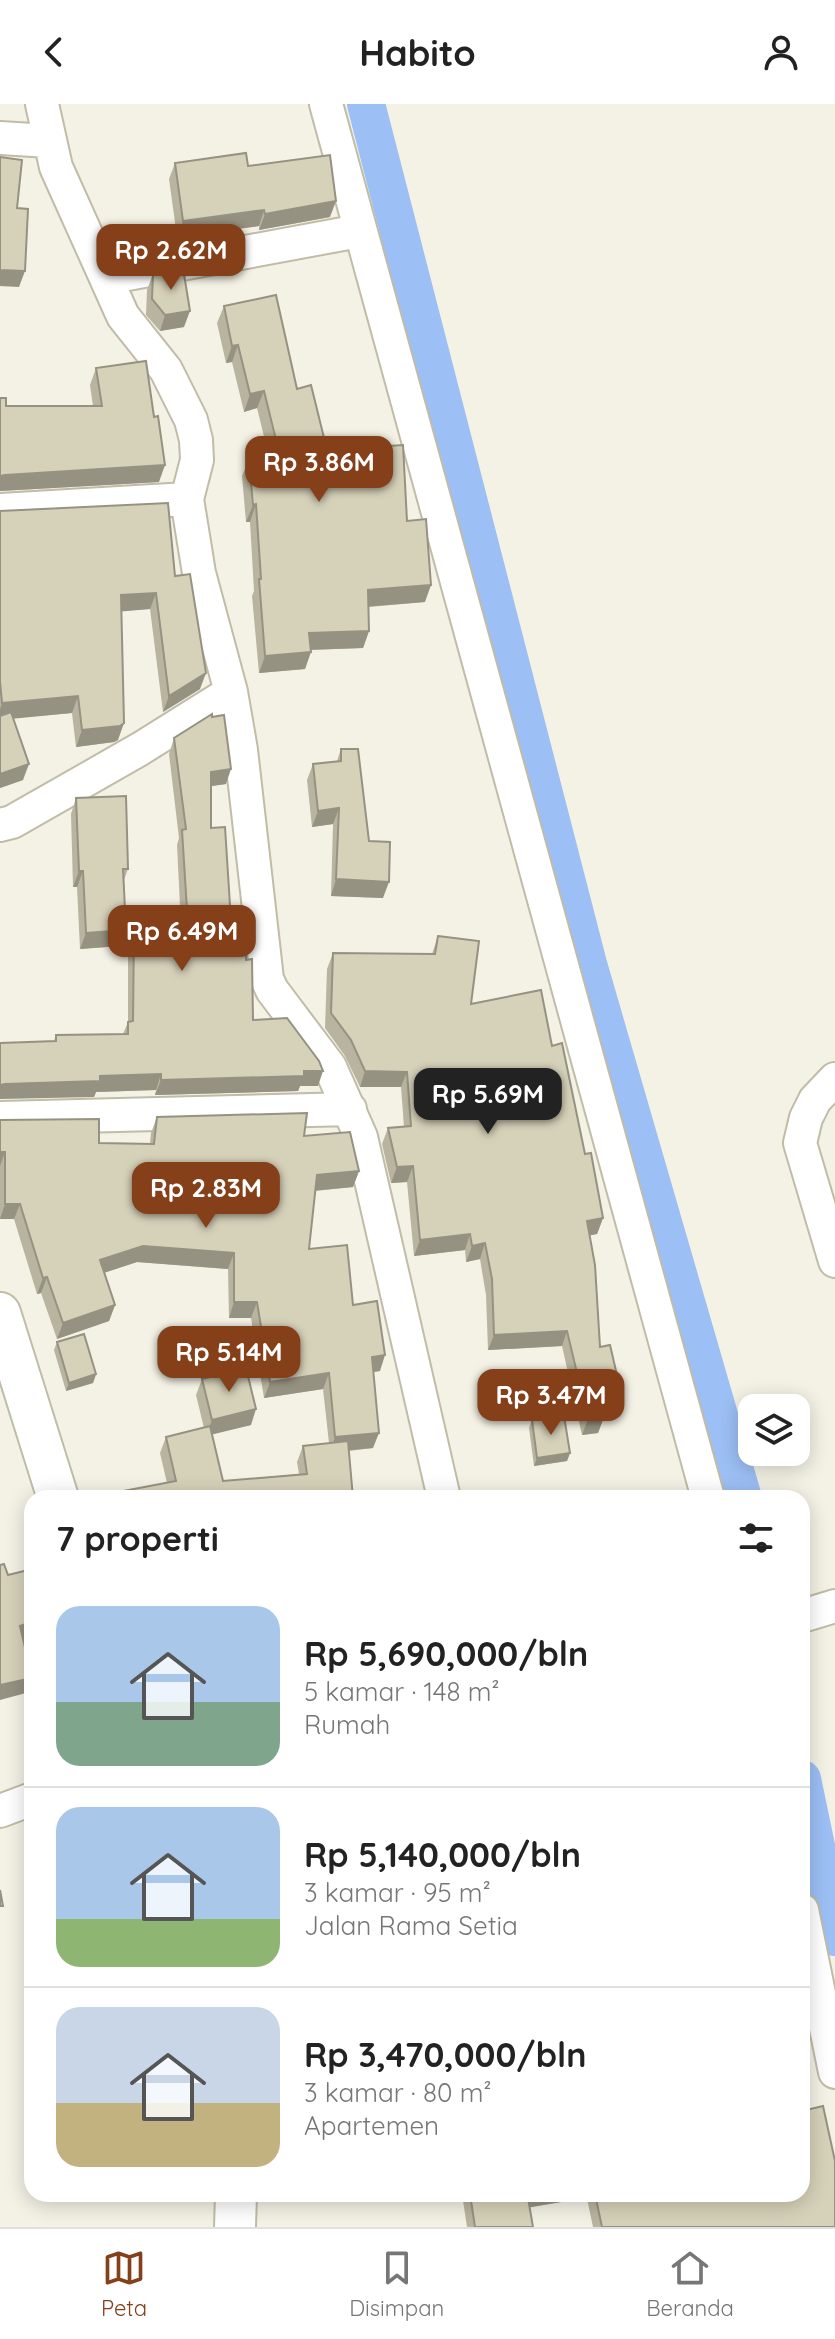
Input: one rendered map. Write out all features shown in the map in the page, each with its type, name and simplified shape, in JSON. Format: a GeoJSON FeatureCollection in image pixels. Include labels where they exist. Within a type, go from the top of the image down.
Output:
{"type":"FeatureCollection","features":[{"type":"Feature","properties":{"kind":"street"},"geometry":{"type":"LineString","coordinates":[[42,104],[56,167],[123,316],[166,370],[191,420],[197,460],[187,499],[199,573],[231,692],[241,750],[267,979],[330,1067],[350,1109],[373,1181],[442,1490]]}},
{"type":"Feature","properties":{"kind":"street"},"geometry":{"type":"LineString","coordinates":[[326,104],[706,1490]]}},
{"type":"Feature","properties":{"kind":"street"},"geometry":{"type":"LineString","coordinates":[[0,138],[49,141]]}},
{"type":"Feature","properties":{"kind":"street"},"geometry":{"type":"LineString","coordinates":[[106,278],[359,231]]}},
{"type":"Feature","properties":{"kind":"street"},"geometry":{"type":"LineString","coordinates":[[0,510],[187,499]]}},
{"type":"Feature","properties":{"kind":"street"},"geometry":{"type":"LineString","coordinates":[[0,825],[12,822],[140,749],[231,692]]}},
{"type":"Feature","properties":{"kind":"street"},"geometry":{"type":"LineString","coordinates":[[835,1079],[815,1100],[806,1118],[800,1143],[835,1261]]}},
{"type":"Feature","properties":{"kind":"street"},"geometry":{"type":"LineString","coordinates":[[0,1118],[350,1109]]}},
{"type":"Feature","properties":{"kind":"street"},"geometry":{"type":"LineString","coordinates":[[0,1313],[14,1401],[54,1490]]}},
{"type":"Feature","properties":{"kind":"street"},"geometry":{"type":"LineString","coordinates":[[810,1614],[835,1606]]}},
{"type":"Feature","properties":{"kind":"street"},"geometry":{"type":"LineString","coordinates":[[0,1811],[24,1802]]}},
{"type":"Feature","properties":{"kind":"street"},"geometry":{"type":"LineString","coordinates":[[810,1949],[835,2072]]}},
{"type":"Feature","properties":{"kind":"street"},"geometry":{"type":"LineString","coordinates":[[235,2227],[236,2202]]}},
{"type":"Feature","properties":{"kind":"building"},"geometry":{"type":"Polygon","coordinates":[[[246,153],[248,166],[330,155],[336,201],[265,214],[264,210],[183,221],[175,163],[246,153]]]}},
{"type":"Feature","properties":{"kind":"building"},"geometry":{"type":"Polygon","coordinates":[[[0,157],[22,160],[17,208],[28,209],[25,271],[0,270],[0,157]]]}},
{"type":"Feature","properties":{"kind":"building"},"geometry":{"type":"Polygon","coordinates":[[[183,268],[190,311],[165,315],[152,299],[153,274],[183,268]]]}},
{"type":"Feature","properties":{"kind":"building"},"geometry":{"type":"Polygon","coordinates":[[[276,295],[297,389],[311,385],[327,450],[403,445],[407,521],[426,519],[431,585],[368,590],[369,631],[309,633],[311,652],[265,656],[256,504],[253,505],[249,459],[280,456],[264,391],[250,394],[238,345],[232,346],[224,306],[276,295]]]}},
{"type":"Feature","properties":{"kind":"building"},"geometry":{"type":"Polygon","coordinates":[[[146,361],[165,465],[0,476],[0,398],[6,398],[6,406],[102,406],[96,368],[146,361]]]}},
{"type":"Feature","properties":{"kind":"building"},"geometry":{"type":"Polygon","coordinates":[[[168,503],[175,576],[190,574],[206,673],[169,696],[156,593],[121,595],[124,723],[82,730],[78,696],[2,703],[0,511],[168,503]]]}},
{"type":"Feature","properties":{"kind":"building"},"geometry":{"type":"Polygon","coordinates":[[[11,712],[29,764],[0,774],[0,716],[11,712]]]}},
{"type":"Feature","properties":{"kind":"building"},"geometry":{"type":"Polygon","coordinates":[[[212,714],[212,717],[224,715],[231,769],[211,772],[211,828],[225,827],[231,921],[245,921],[246,960],[252,959],[253,1020],[287,1018],[323,1071],[304,1071],[304,1076],[161,1080],[161,1074],[100,1076],[100,1081],[0,1085],[0,1043],[56,1041],[56,1035],[128,1034],[128,1022],[133,1021],[134,926],[188,926],[182,830],[186,829],[174,738],[212,714]]]}},
{"type":"Feature","properties":{"kind":"building"},"geometry":{"type":"Polygon","coordinates":[[[341,749],[358,749],[369,841],[390,842],[389,882],[336,879],[339,808],[318,811],[313,764],[341,761],[341,749]]]}},
{"type":"Feature","properties":{"kind":"building"},"geometry":{"type":"Polygon","coordinates":[[[126,796],[128,869],[123,869],[126,930],[86,933],[83,871],[79,871],[76,798],[126,796]]]}},
{"type":"Feature","properties":{"kind":"building"},"geometry":{"type":"Polygon","coordinates":[[[438,936],[479,941],[471,1004],[541,990],[552,1046],[562,1043],[585,1154],[591,1153],[603,1218],[587,1221],[595,1265],[600,1347],[610,1345],[620,1388],[602,1392],[604,1417],[588,1419],[567,1331],[494,1335],[492,1279],[485,1243],[472,1246],[470,1234],[420,1240],[413,1166],[397,1167],[388,1128],[411,1126],[407,1072],[365,1071],[351,1040],[331,1013],[333,953],[435,954],[438,936]]]}},
{"type":"Feature","properties":{"kind":"building"},"geometry":{"type":"Polygon","coordinates":[[[307,1113],[304,1136],[350,1132],[359,1171],[317,1175],[309,1249],[347,1245],[353,1305],[377,1301],[385,1355],[372,1357],[379,1433],[335,1437],[329,1373],[270,1382],[257,1302],[234,1302],[234,1253],[143,1246],[100,1260],[115,1305],[63,1323],[47,1277],[43,1278],[20,1204],[5,1204],[5,1152],[0,1152],[0,1120],[99,1119],[99,1143],[154,1144],[157,1117],[307,1113]]]}},
{"type":"Feature","properties":{"kind":"building"},"geometry":{"type":"Polygon","coordinates":[[[84,1334],[96,1374],[69,1383],[57,1342],[84,1334]]]}},
{"type":"Feature","properties":{"kind":"building"},"geometry":{"type":"Polygon","coordinates":[[[246,1368],[256,1409],[212,1420],[202,1379],[246,1368]]]}},
{"type":"Feature","properties":{"kind":"building"},"geometry":{"type":"Polygon","coordinates":[[[564,1416],[570,1453],[537,1458],[532,1420],[564,1416]]]}},
{"type":"Feature","properties":{"kind":"building"},"geometry":{"type":"Polygon","coordinates":[[[210,1426],[223,1481],[307,1474],[303,1446],[348,1441],[352,1490],[128,1490],[176,1481],[166,1437],[210,1426]]]}},
{"type":"Feature","properties":{"kind":"building"},"geometry":{"type":"Polygon","coordinates":[[[4,1564],[8,1575],[24,1571],[24,1625],[20,1626],[24,1643],[24,1680],[0,1685],[0,1565],[4,1564]]]}},
{"type":"Feature","properties":{"kind":"building"},"geometry":{"type":"Polygon","coordinates":[[[823,2106],[835,2161],[835,2227],[602,2227],[597,2202],[810,2202],[810,2109],[823,2106]]]}},
{"type":"Feature","properties":{"kind":"building"},"geometry":{"type":"Polygon","coordinates":[[[471,2202],[529,2202],[533,2227],[475,2227],[471,2202]]]}},
{"type":"Feature","properties":{"kind":"waterway"},"geometry":{"type":"LineString","coordinates":[[366,104],[588,964],[741,1490]]}},
{"type":"Feature","properties":{"kind":"waterway"},"geometry":{"type":"LineString","coordinates":[[810,1817],[835,1937]]}}]}
